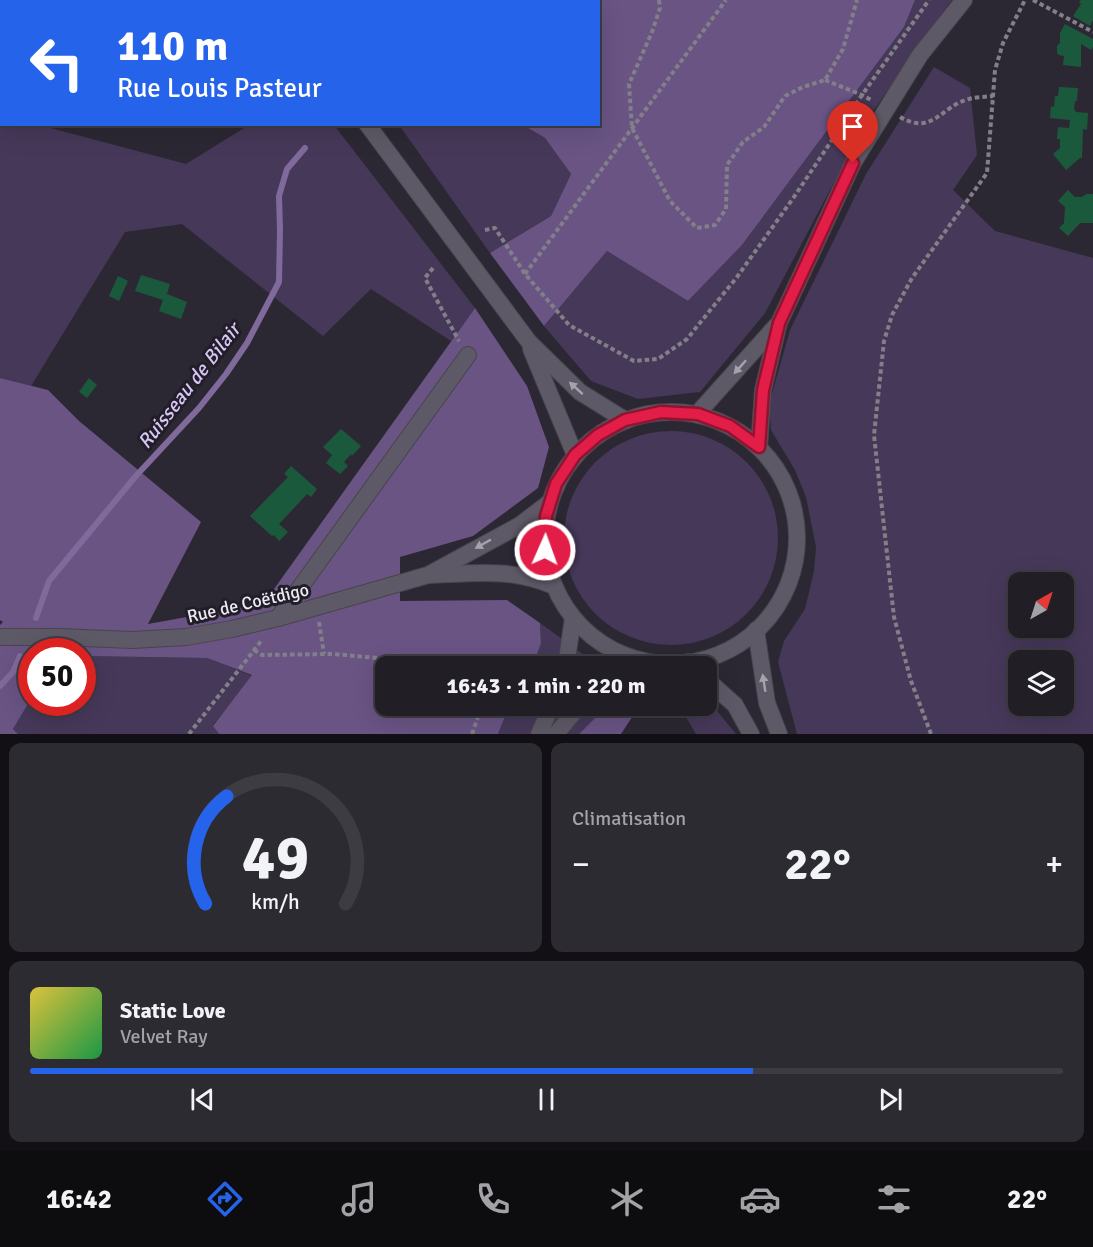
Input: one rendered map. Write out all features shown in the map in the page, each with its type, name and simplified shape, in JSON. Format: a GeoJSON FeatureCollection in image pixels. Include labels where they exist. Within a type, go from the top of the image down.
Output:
{"type":"FeatureCollection","features":[{"type":"Feature","properties":{"kind":"street"},"geometry":{"type":"LineString","coordinates":[[759,447],[763,390],[779,323],[853,163],[920,56],[964,0]]}},
{"type":"Feature","properties":{"kind":"street"},"geometry":{"type":"LineString","coordinates":[[368,126],[529,342],[580,392],[625,420]]}},
{"type":"Feature","properties":{"kind":"street"},"geometry":{"type":"LineString","coordinates":[[698,414],[779,323]]}},
{"type":"Feature","properties":{"kind":"street"},"geometry":{"type":"LineString","coordinates":[[529,342],[575,455]]}},
{"type":"Feature","properties":{"kind":"street"},"geometry":{"type":"LineString","coordinates":[[278,618],[468,355]]}},
{"type":"Feature","properties":{"kind":"street"},"geometry":{"type":"LineString","coordinates":[[620,656],[600,643],[573,618],[554,586],[545,550],[546,516],[556,484],[575,455],[598,435],[625,420],[661,412],[698,414],[730,426],[759,447],[782,477],[795,512],[797,549],[788,586],[768,618],[749,637],[728,653],[717,656]]}},
{"type":"Feature","properties":{"kind":"street","name":"Rue de Coëtdigo"},"geometry":{"type":"LineString","coordinates":[[0,637],[132,640],[186,637],[278,618],[428,575],[520,525],[550,502]]}},
{"type":"Feature","properties":{"kind":"street","name":"Rue de Coëtdigo"},"geometry":{"type":"LineString","coordinates":[[428,575],[495,572],[537,579],[554,586]]}},
{"type":"Feature","properties":{"kind":"street"},"geometry":{"type":"LineString","coordinates":[[567,656],[573,618]]}},
{"type":"Feature","properties":{"kind":"street"},"geometry":{"type":"LineString","coordinates":[[756,630],[767,704],[779,734]]}},
{"type":"Feature","properties":{"kind":"street"},"geometry":{"type":"LineString","coordinates":[[717,689],[735,705],[751,734]]}},
{"type":"Feature","properties":{"kind":"street"},"geometry":{"type":"LineString","coordinates":[[539,734],[547,716]]}},
{"type":"Feature","properties":{"kind":"street"},"geometry":{"type":"LineString","coordinates":[[556,734],[571,716]]}},
{"type":"Feature","properties":{"kind":"path"},"geometry":{"type":"LineString","coordinates":[[659,0],[660,8],[652,32],[629,84],[632,128],[670,201],[697,228],[715,225],[726,210],[727,165],[742,142],[764,127],[785,96],[825,80],[843,49],[857,0]]}},
{"type":"Feature","properties":{"kind":"path"},"geometry":{"type":"LineString","coordinates":[[525,274],[726,0]]}},
{"type":"Feature","properties":{"kind":"path"},"geometry":{"type":"LineString","coordinates":[[485,230],[495,228],[525,274],[569,325],[634,361],[658,359],[687,339],[737,277],[929,0]]}},
{"type":"Feature","properties":{"kind":"path"},"geometry":{"type":"LineString","coordinates":[[931,734],[911,681],[894,617],[874,435],[885,341],[892,315],[912,278],[987,173],[995,70],[1003,43],[1025,0]]}},
{"type":"Feature","properties":{"kind":"path"},"geometry":{"type":"LineString","coordinates":[[1033,0],[1093,32]]}},
{"type":"Feature","properties":{"kind":"path"},"geometry":{"type":"LineString","coordinates":[[433,268],[425,278],[468,355]]}},
{"type":"Feature","properties":{"kind":"path"},"geometry":{"type":"LineString","coordinates":[[189,734],[278,618]]}},
{"type":"Feature","properties":{"kind":"path"},"geometry":{"type":"LineString","coordinates":[[319,623],[324,654]]}},
{"type":"Feature","properties":{"kind":"path"},"geometry":{"type":"LineString","coordinates":[[254,650],[262,655],[324,654],[375,658]]}},
{"type":"Feature","properties":{"kind":"path"},"geometry":{"type":"LineString","coordinates":[[472,734],[478,716]]}},
{"type":"Feature","properties":{"kind":"shaded area"},"geometry":{"type":"Polygon","coordinates":[[[600,0],[915,0],[904,27],[742,245],[688,301],[607,251],[544,326],[490,253],[551,216],[571,174],[545,138],[525,126],[600,126],[600,0]]]}},
{"type":"Feature","properties":{"kind":"shaded area"},"geometry":{"type":"Polygon","coordinates":[[[915,0],[952,0],[867,120],[765,313],[700,392],[638,399],[591,381],[544,326],[607,251],[688,301],[742,245],[904,27],[915,0]]]}},
{"type":"Feature","properties":{"kind":"shaded area"},"geometry":{"type":"Polygon","coordinates":[[[934,67],[970,88],[977,155],[953,190],[995,231],[1093,258],[1093,734],[797,734],[778,662],[784,641],[805,609],[814,571],[816,547],[806,497],[795,470],[771,430],[769,404],[790,330],[866,174],[934,67]]]}},
{"type":"Feature","properties":{"kind":"shaded area"},"geometry":{"type":"Polygon","coordinates":[[[0,126],[43,126],[186,164],[247,126],[335,126],[475,308],[451,341],[371,289],[323,336],[182,224],[125,232],[31,386],[0,378],[0,126]]]}},
{"type":"Feature","properties":{"kind":"shaded area"},"geometry":{"type":"Polygon","coordinates":[[[400,126],[525,126],[545,138],[571,174],[551,216],[490,253],[400,126]]]}},
{"type":"Feature","properties":{"kind":"shaded area"},"geometry":{"type":"Polygon","coordinates":[[[475,308],[527,386],[549,447],[538,488],[473,536],[400,557],[400,601],[507,600],[540,623],[541,643],[536,656],[375,656],[375,716],[506,716],[498,734],[219,734],[213,726],[252,675],[207,658],[96,656],[96,638],[18,638],[18,716],[21,716],[13,729],[18,734],[0,734],[0,625],[3,622],[0,620],[0,378],[48,390],[79,421],[201,522],[148,624],[264,603],[475,308]]]}},
{"type":"Feature","properties":{"kind":"shaded area"},"geometry":{"type":"Polygon","coordinates":[[[671,431],[692,433],[712,439],[730,449],[753,470],[770,497],[776,517],[778,538],[776,559],[770,579],[760,597],[739,620],[712,637],[692,643],[671,645],[650,643],[630,637],[612,627],[589,606],[572,579],[566,559],[564,538],[566,517],[572,497],[582,479],[603,456],[630,439],[650,433],[671,431]]]}},
{"type":"Feature","properties":{"kind":"shaded area"},"geometry":{"type":"Polygon","coordinates":[[[540,623],[585,656],[536,656],[541,643],[540,623]]]}},
{"type":"Feature","properties":{"kind":"shaded area"},"geometry":{"type":"Polygon","coordinates":[[[96,656],[207,658],[253,676],[213,725],[219,734],[18,734],[13,729],[21,716],[96,716],[96,656]]]}},
{"type":"Feature","properties":{"kind":"shaded area"},"geometry":{"type":"Polygon","coordinates":[[[717,711],[736,734],[696,734],[685,716],[717,716],[717,711]]]}},
{"type":"Feature","properties":{"kind":"shaded area"},"geometry":{"type":"Polygon","coordinates":[[[506,716],[597,716],[579,734],[498,734],[506,716]]]}},
{"type":"Feature","properties":{"kind":"shaded area"},"geometry":{"type":"Polygon","coordinates":[[[597,716],[633,716],[621,734],[579,734],[597,716]]]}},
{"type":"Feature","properties":{"kind":"building"},"geometry":{"type":"Polygon","coordinates":[[[1081,0],[1093,0],[1093,20],[1090,26],[1073,16],[1081,0]]]}},
{"type":"Feature","properties":{"kind":"building"},"geometry":{"type":"Polygon","coordinates":[[[1065,24],[1093,39],[1091,50],[1081,44],[1081,67],[1063,65],[1064,56],[1057,53],[1060,33],[1065,24]]]}},
{"type":"Feature","properties":{"kind":"building"},"geometry":{"type":"Polygon","coordinates":[[[1059,87],[1078,88],[1074,109],[1076,112],[1088,113],[1087,130],[1083,129],[1082,158],[1066,170],[1053,154],[1060,148],[1060,139],[1057,139],[1058,127],[1069,128],[1070,120],[1050,118],[1051,106],[1054,107],[1059,87]]]}},
{"type":"Feature","properties":{"kind":"building"},"geometry":{"type":"Polygon","coordinates":[[[1068,190],[1075,197],[1093,194],[1093,223],[1080,223],[1068,236],[1059,228],[1064,223],[1065,207],[1058,201],[1068,190]]]}},
{"type":"Feature","properties":{"kind":"building"},"geometry":{"type":"Polygon","coordinates":[[[141,275],[170,284],[167,294],[187,302],[181,319],[159,311],[163,300],[135,291],[141,275]]]}},
{"type":"Feature","properties":{"kind":"building"},"geometry":{"type":"Polygon","coordinates":[[[118,276],[128,281],[119,301],[109,296],[118,276]]]}},
{"type":"Feature","properties":{"kind":"building"},"geometry":{"type":"Polygon","coordinates":[[[89,378],[97,385],[87,398],[79,392],[89,378]]]}},
{"type":"Feature","properties":{"kind":"building"},"geometry":{"type":"Polygon","coordinates":[[[341,429],[361,446],[344,462],[348,466],[340,474],[326,463],[332,455],[323,447],[341,429]]]}},
{"type":"Feature","properties":{"kind":"building"},"geometry":{"type":"Polygon","coordinates":[[[291,466],[317,489],[311,497],[307,494],[279,524],[288,532],[279,541],[250,516],[288,477],[284,474],[291,466]]]}},
{"type":"Feature","properties":{"kind":"waterway","name":"Ruisseau de Bilair"},"geometry":{"type":"LineString","coordinates":[[36,618],[49,581],[135,477],[199,408],[247,343],[279,282],[279,196],[287,169],[305,148]]}},
{"type":"Feature","properties":{"kind":"waterway","name":"Ruisseau de Bilair"},"geometry":{"type":"LineString","coordinates":[[0,686],[13,672],[18,661]]}},
{"type":"Feature","properties":{"kind":"route"},"geometry":{"type":"LineString","coordinates":[[545,550],[546,516],[556,484],[575,455],[598,435],[625,420],[661,412],[698,414],[730,426],[759,447],[763,390],[779,323],[853,163]]}}]}
